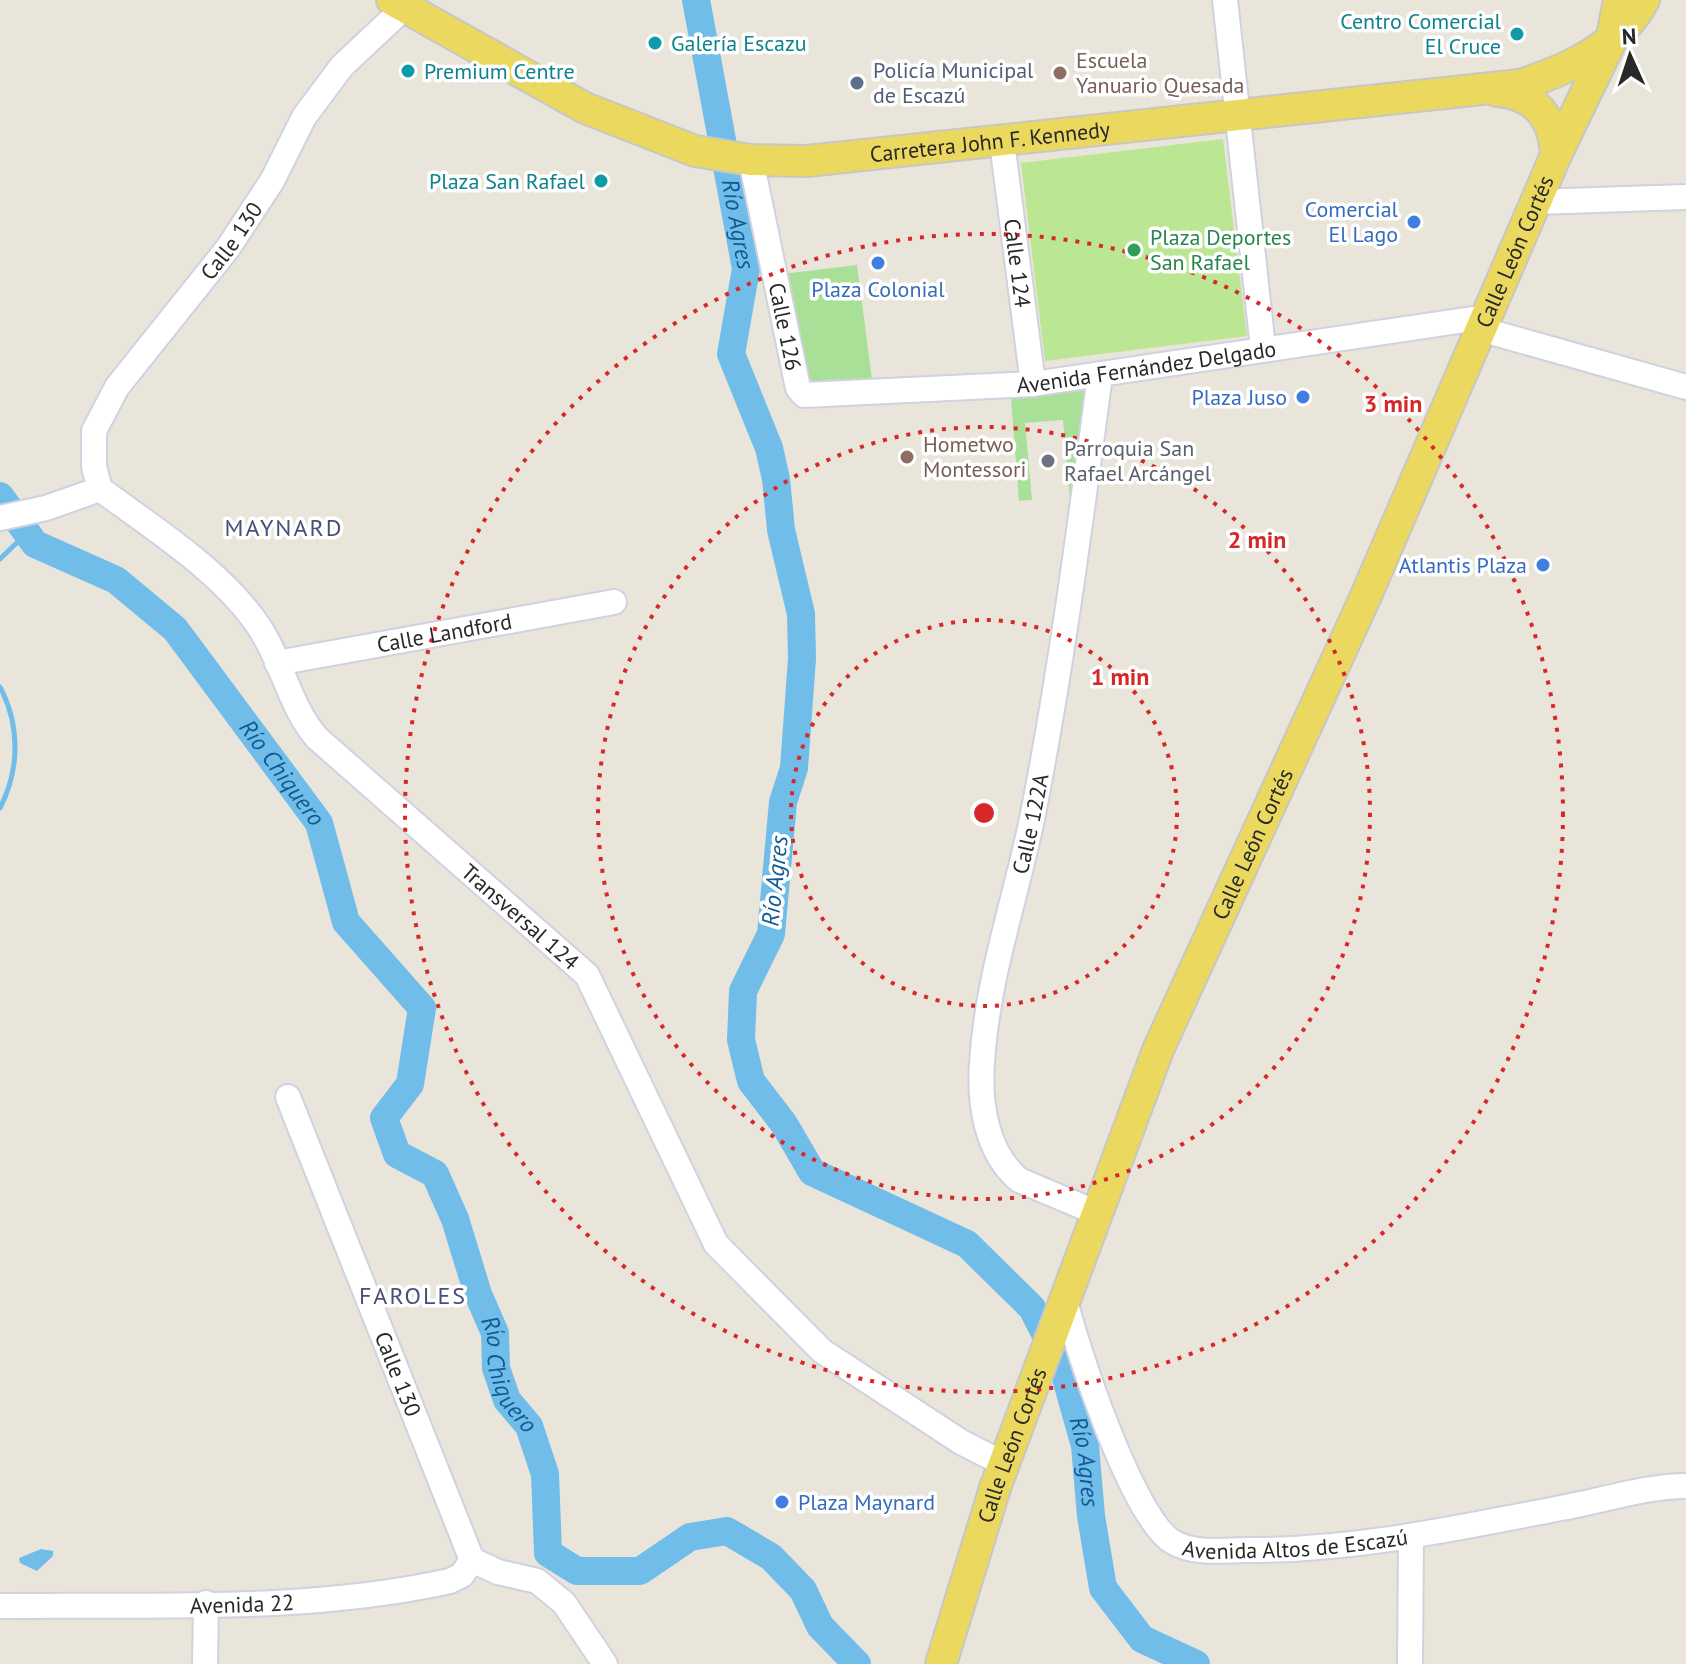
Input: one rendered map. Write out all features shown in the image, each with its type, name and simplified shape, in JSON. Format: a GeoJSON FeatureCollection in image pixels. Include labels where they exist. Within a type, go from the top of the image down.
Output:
{"type":"FeatureCollection","features":[{"type":"Feature","properties":{"kind":"main road","name":"Carretera John F. Kennedy"},"geometry":{"type":"LineString","coordinates":[[398,3],[585,108],[695,151],[743,159],[819,161],[1487,90],[1552,74],[1611,41]]}},
{"type":"Feature","properties":{"kind":"main road","name":"Calle León Cortés"},"geometry":{"type":"LineString","coordinates":[[941,1664],[1004,1464],[1095,1212],[1158,1050],[1358,613],[1556,155],[1611,41],[1635,17],[1626,3]]}},
{"type":"Feature","properties":{"kind":"main road"},"geometry":{"type":"LineString","coordinates":[[1552,74],[1626,3]]}},
{"type":"Feature","properties":{"kind":"main road"},"geometry":{"type":"LineString","coordinates":[[1487,90],[1509,91],[1529,99],[1545,114],[1555,133],[1556,155]]}},
{"type":"Feature","properties":{"kind":"street"},"geometry":{"type":"LineString","coordinates":[[1225,0],[1263,348]]}},
{"type":"Feature","properties":{"kind":"street","name":"Calle 130"},"geometry":{"type":"LineString","coordinates":[[100,489],[94,467],[94,431],[117,387],[228,248],[272,181],[304,117],[342,66],[398,3]]}},
{"type":"Feature","properties":{"kind":"street","name":"Calle 124"},"geometry":{"type":"LineString","coordinates":[[1002,142],[1033,384]]}},
{"type":"Feature","properties":{"kind":"street","name":"Calle 126"},"geometry":{"type":"LineString","coordinates":[[743,159],[798,388],[804,395]]}},
{"type":"Feature","properties":{"kind":"street"},"geometry":{"type":"LineString","coordinates":[[1536,202],[1686,197]]}},
{"type":"Feature","properties":{"kind":"street","name":"Avenida Fernández Delgado"},"geometry":{"type":"LineString","coordinates":[[804,395],[1033,384],[1100,376],[1263,348],[1483,323],[1686,387]]}},
{"type":"Feature","properties":{"kind":"street","name":"Calle 122A"},"geometry":{"type":"LineString","coordinates":[[1095,1212],[1019,1180],[1009,1171],[989,1134],[982,1101],[982,1062],[995,965],[1031,821],[1078,540],[1100,376]]}},
{"type":"Feature","properties":{"kind":"street"},"geometry":{"type":"LineString","coordinates":[[0,518],[46,508],[100,489]]}},
{"type":"Feature","properties":{"kind":"street","name":"Transversal 124"},"geometry":{"type":"LineString","coordinates":[[100,489],[167,538],[246,606],[264,633],[305,723],[317,738],[587,975],[716,1244],[822,1351],[961,1442],[1004,1464]]}},
{"type":"Feature","properties":{"kind":"street","name":"Calle Landford"},"geometry":{"type":"LineString","coordinates":[[277,663],[614,602]]}},
{"type":"Feature","properties":{"kind":"street","name":"Calle 130"},"geometry":{"type":"LineString","coordinates":[[288,1097],[472,1560]]}},
{"type":"Feature","properties":{"kind":"street","name":"Avenida Altos de Escazú"},"geometry":{"type":"LineString","coordinates":[[1060,1308],[1151,1522],[1173,1542],[1200,1550],[1307,1550],[1411,1537],[1686,1486]]}},
{"type":"Feature","properties":{"kind":"street"},"geometry":{"type":"LineString","coordinates":[[1410,1664],[1411,1537]]}},
{"type":"Feature","properties":{"kind":"street"},"geometry":{"type":"LineString","coordinates":[[472,1560],[498,1572],[537,1581],[564,1603],[605,1664]]}},
{"type":"Feature","properties":{"kind":"street","name":"Avenida 22"},"geometry":{"type":"LineString","coordinates":[[0,1606],[206,1603],[401,1592],[450,1581],[462,1575],[472,1560]]}},
{"type":"Feature","properties":{"kind":"street"},"geometry":{"type":"LineString","coordinates":[[205,1664],[206,1603]]}},
{"type":"Feature","properties":{"kind":"green space","name":"Plaza Deportes San Rafael"},"geometry":{"type":"Polygon","coordinates":[[[1223,139],[1247,336],[1045,361],[1021,163],[1223,139]]]}},
{"type":"Feature","properties":{"kind":"green space"},"geometry":{"type":"Polygon","coordinates":[[[857,265],[873,387],[805,390],[782,274],[857,265]]]}},
{"type":"Feature","properties":{"kind":"green space"},"geometry":{"type":"Polygon","coordinates":[[[1090,390],[1070,500],[1063,420],[1025,423],[1032,500],[1019,501],[1011,398],[1090,390]]]}},
{"type":"Feature","properties":{"kind":"water"},"geometry":{"type":"Polygon","coordinates":[[[41,1549],[53,1551],[53,1556],[37,1571],[20,1563],[19,1558],[41,1549]]]}},
{"type":"Feature","properties":{"kind":"waterway","name":"Río Agres"},"geometry":{"type":"LineString","coordinates":[[696,0],[746,269],[731,354],[769,448],[776,479],[781,530],[801,614],[802,659],[794,768],[783,802],[771,934],[743,991],[741,1040],[751,1081],[784,1124],[812,1172],[967,1244],[1032,1308],[1064,1371],[1085,1446],[1091,1516],[1103,1588],[1142,1639],[1196,1664]]}},
{"type":"Feature","properties":{"kind":"waterway","name":"Río Chiquero"},"geometry":{"type":"LineString","coordinates":[[0,496],[35,544],[116,580],[175,629],[319,823],[346,922],[422,1008],[410,1084],[384,1118],[397,1154],[435,1174],[455,1219],[478,1294],[495,1333],[496,1368],[507,1400],[529,1426],[545,1474],[548,1553],[577,1571],[640,1571],[690,1537],[727,1531],[771,1557],[803,1590],[820,1626],[857,1664]]}},
{"type":"Feature","properties":{"kind":"waterway"},"geometry":{"type":"LineString","coordinates":[[0,559],[27,533]]}},
{"type":"Feature","properties":{"kind":"waterway"},"geometry":{"type":"LineString","coordinates":[[0,687],[11,716],[15,747],[11,778],[0,808]]}},
{"type":"Feature","properties":{"kind":"place","name":"Centro Comercial El Cruce"},"geometry":{"type":"Point","coordinates":[1517,34]}},
{"type":"Feature","properties":{"kind":"place","name":"Galería Escazu"},"geometry":{"type":"Point","coordinates":[655,43]}},
{"type":"Feature","properties":{"kind":"place","name":"Premium Centre"},"geometry":{"type":"Point","coordinates":[408,71]}},
{"type":"Feature","properties":{"kind":"place","name":"Escuela Yanuario Quesada"},"geometry":{"type":"Point","coordinates":[1060,73]}},
{"type":"Feature","properties":{"kind":"place","name":"Policía Municipal de Escazú"},"geometry":{"type":"Point","coordinates":[857,83]}},
{"type":"Feature","properties":{"kind":"place","name":"Plaza San Rafael"},"geometry":{"type":"Point","coordinates":[601,181]}},
{"type":"Feature","properties":{"kind":"place","name":"Comercial El Lago"},"geometry":{"type":"Point","coordinates":[1414,222]}},
{"type":"Feature","properties":{"kind":"place","name":"Plaza Deportes San Rafael"},"geometry":{"type":"Point","coordinates":[1134,250]}},
{"type":"Feature","properties":{"kind":"place","name":"Plaza Colonial"},"geometry":{"type":"Point","coordinates":[878,263]}},
{"type":"Feature","properties":{"kind":"place","name":"Plaza Juso"},"geometry":{"type":"Point","coordinates":[1303,397]}},
{"type":"Feature","properties":{"kind":"place","name":"Hometwo Montessori"},"geometry":{"type":"Point","coordinates":[907,457]}},
{"type":"Feature","properties":{"kind":"place","name":"Parroquia San Rafael Arcángel"},"geometry":{"type":"Point","coordinates":[1048,461]}},
{"type":"Feature","properties":{"kind":"place","name":"Atlantis Plaza"},"geometry":{"type":"Point","coordinates":[1543,565]}},
{"type":"Feature","properties":{"kind":"place","name":"Plaza Maynard"},"geometry":{"type":"Point","coordinates":[782,1502]}},
{"type":"Feature","properties":{"kind":"district","name":"MAYNARD"},"geometry":{"type":"Point","coordinates":[284,528]}},
{"type":"Feature","properties":{"kind":"district","name":"FAROLES"},"geometry":{"type":"Point","coordinates":[413,1296]}}]}
